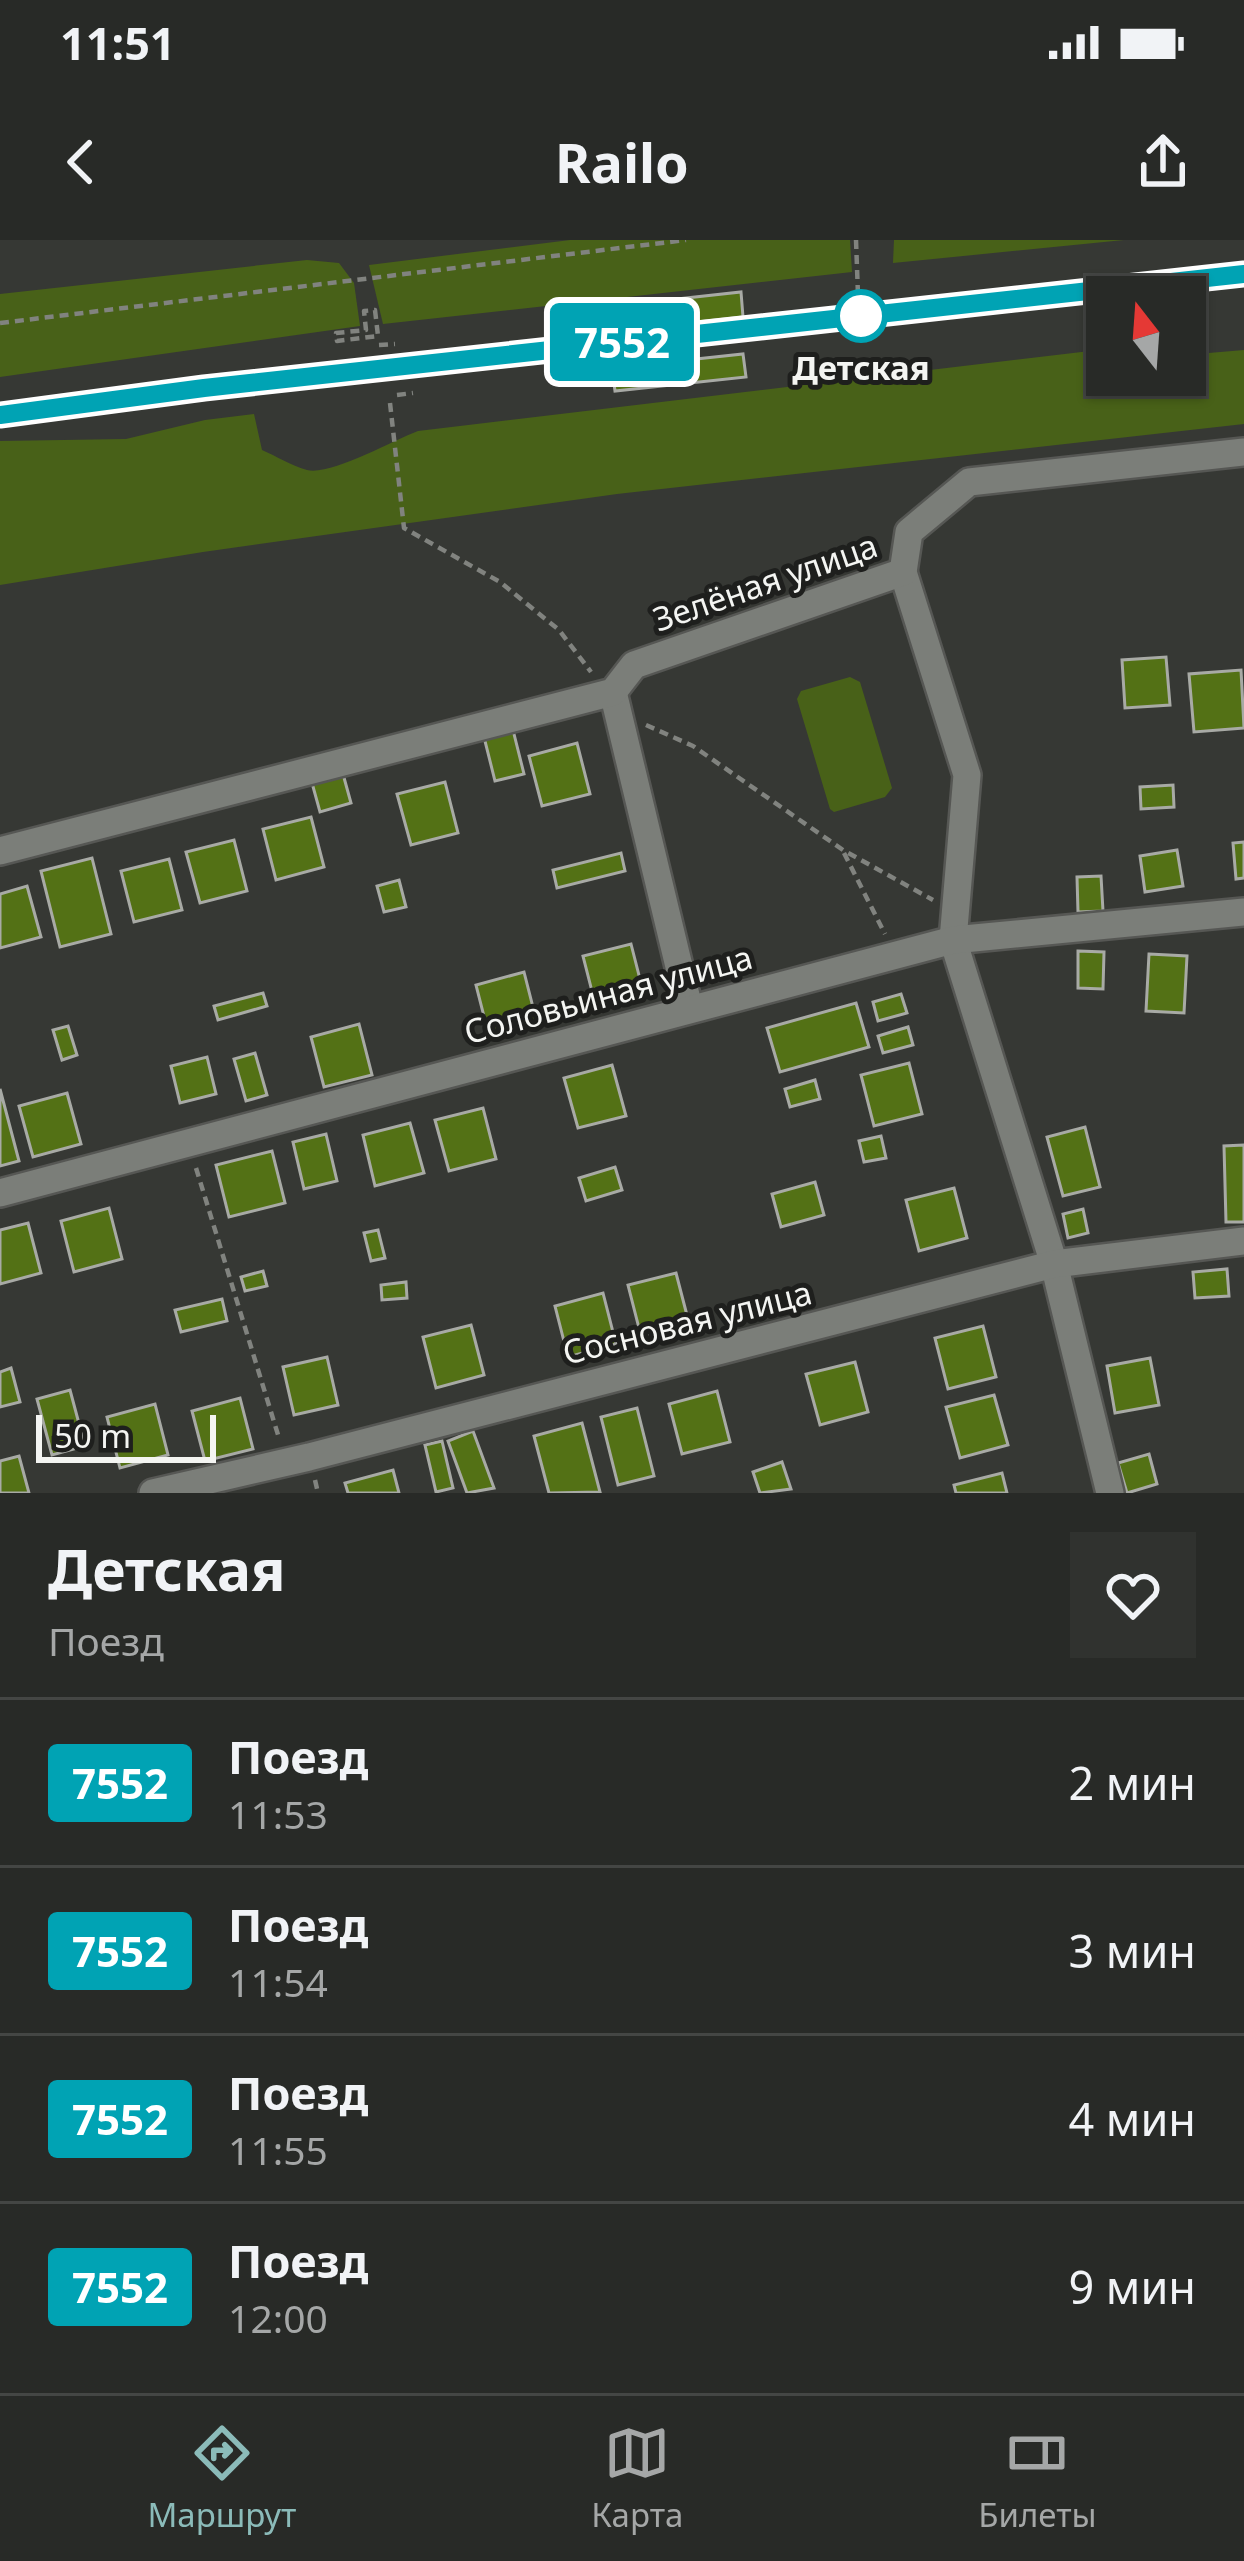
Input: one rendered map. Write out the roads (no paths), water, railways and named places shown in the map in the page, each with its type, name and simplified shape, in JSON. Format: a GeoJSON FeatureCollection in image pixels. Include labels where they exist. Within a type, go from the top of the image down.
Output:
{"type":"FeatureCollection","features":[{"type":"Feature","properties":{"kind":"street","name":"Зелёная улица"},"geometry":{"type":"LineString","coordinates":[[0,851],[613,692],[634,664],[903,572],[909,532],[969,482],[1244,452]]}},
{"type":"Feature","properties":{"kind":"street"},"geometry":{"type":"LineString","coordinates":[[903,572],[967,775],[954,926],[1054,1264],[1110,1493]]}},
{"type":"Feature","properties":{"kind":"street"},"geometry":{"type":"LineString","coordinates":[[613,692],[689,1008]]}},
{"type":"Feature","properties":{"kind":"street","name":"Соловьиная улица"},"geometry":{"type":"LineString","coordinates":[[0,1193],[896,955],[954,926],[1244,912]]}},
{"type":"Feature","properties":{"kind":"street","name":"Сосновая улица"},"geometry":{"type":"LineString","coordinates":[[153,1493],[1054,1264],[1244,1240]]}},
{"type":"Feature","properties":{"kind":"railway"},"geometry":{"type":"LineString","coordinates":[[0,415],[381,368],[1244,274]]}},
{"type":"Feature","properties":{"kind":"train","name":"7552"},"geometry":{"type":"LineString","coordinates":[[0,415],[204,388],[1244,274]]}},
{"type":"Feature","properties":{"kind":"place","name":"Детская"},"geometry":{"type":"Point","coordinates":[861,316]}}]}
